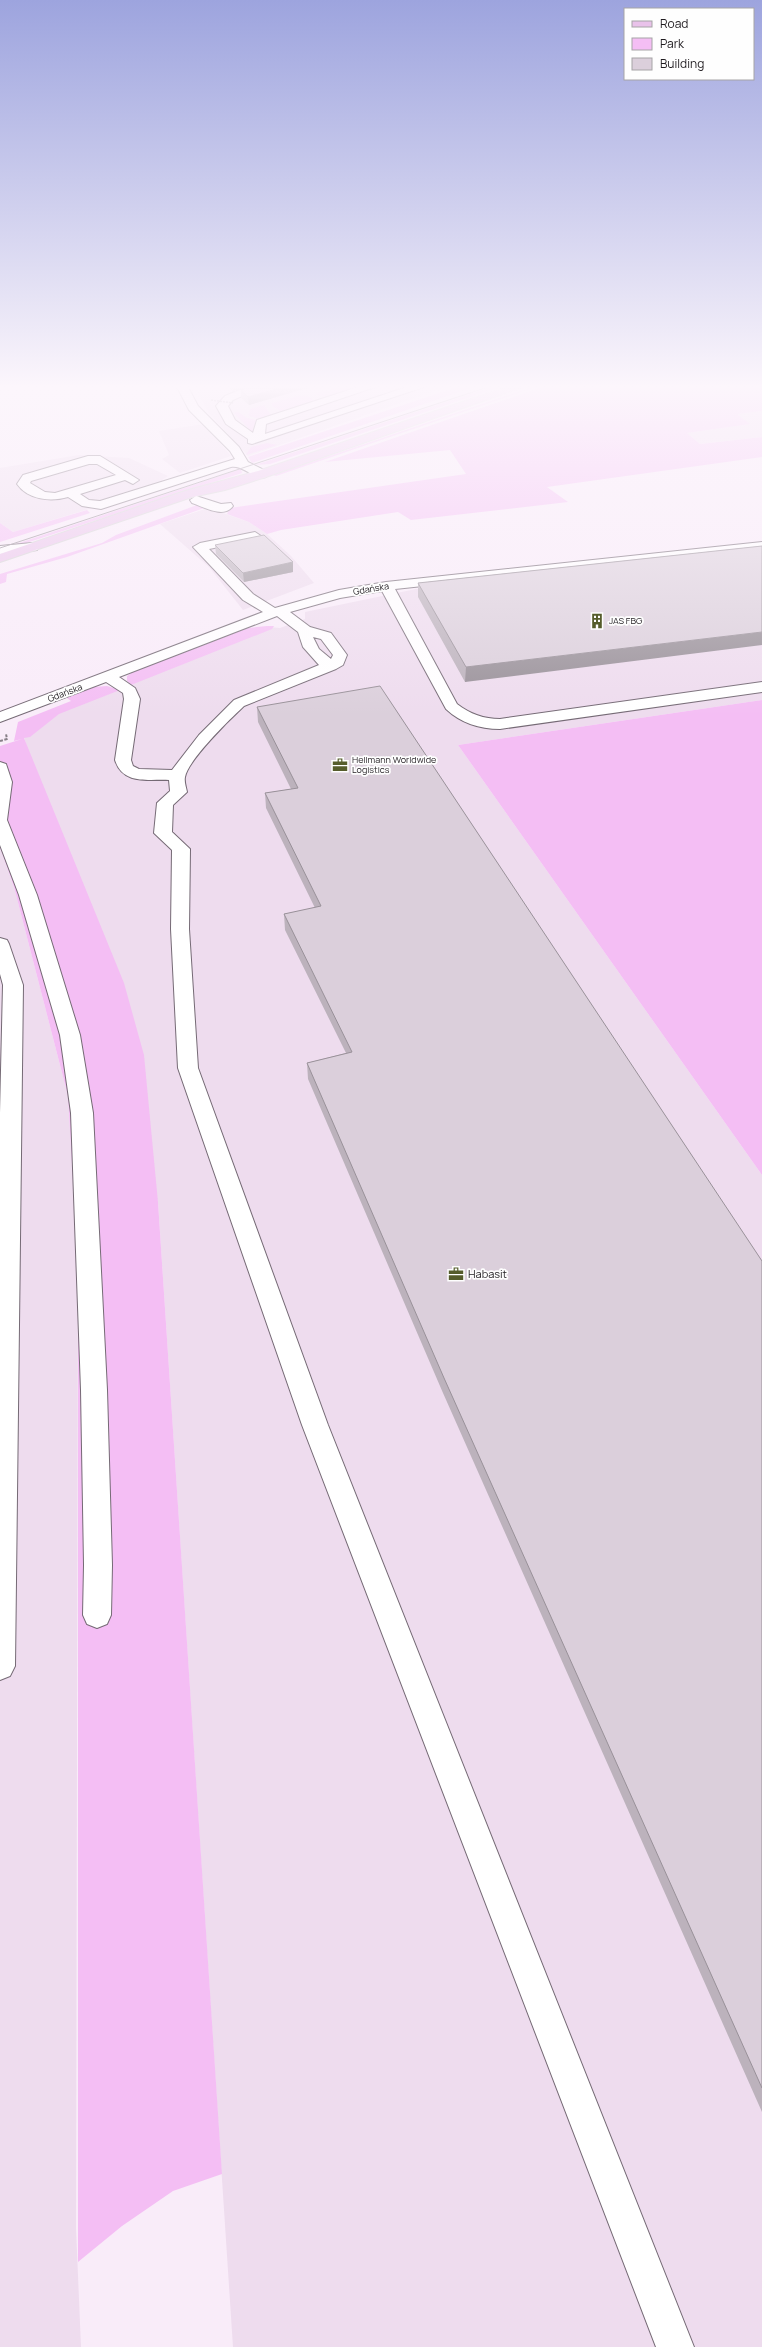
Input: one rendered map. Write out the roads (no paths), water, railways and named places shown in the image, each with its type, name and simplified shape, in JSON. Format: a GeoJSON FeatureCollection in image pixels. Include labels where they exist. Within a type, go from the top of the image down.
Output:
{"type":"FeatureCollection","features":[{"type":"Feature","properties":{"kind":"main road"},"geometry":{"type":"LineString","coordinates":[[0,558],[182,497]]}},
{"type":"Feature","properties":{"kind":"main road"},"geometry":{"type":"LineString","coordinates":[[0,568],[147,519],[203,497]]}},
{"type":"Feature","properties":{"kind":"street"},"geometry":{"type":"LineString","coordinates":[[42,497],[52,498],[57,497]]}},
{"type":"Feature","properties":{"kind":"street"},"geometry":{"type":"LineString","coordinates":[[76,497],[86,503],[101,505],[126,497]]}},
{"type":"Feature","properties":{"kind":"street"},"geometry":{"type":"LineString","coordinates":[[196,500],[222,509],[226,506]]}},
{"type":"Feature","properties":{"kind":"street"},"geometry":{"type":"LineString","coordinates":[[255,536],[200,547],[248,597],[277,612],[305,630],[306,640],[319,660],[331,666],[238,703],[225,713],[177,775],[178,792],[165,803],[163,832],[181,849],[180,929],[188,1068],[315,1425],[675,2347]]}},
{"type":"Feature","properties":{"kind":"street","name":"Gdańska"},"geometry":{"type":"LineString","coordinates":[[0,717],[277,612],[328,597],[386,586],[762,546]]}},
{"type":"Feature","properties":{"kind":"street"},"geometry":{"type":"LineString","coordinates":[[0,550],[32,547]]}},
{"type":"Feature","properties":{"kind":"street"},"geometry":{"type":"LineString","coordinates":[[386,586],[451,706],[463,715],[483,724],[531,720],[762,687]]}},
{"type":"Feature","properties":{"kind":"street"},"geometry":{"type":"LineString","coordinates":[[108,676],[130,691],[132,699],[123,760],[126,769],[136,774],[177,775]]}},
{"type":"Feature","properties":{"kind":"street"},"geometry":{"type":"LineString","coordinates":[[0,767],[4,782],[0,818]]}},
{"type":"Feature","properties":{"kind":"street"},"geometry":{"type":"LineString","coordinates":[[0,823],[28,895],[70,1035],[82,1113],[94,1390],[98,1565],[97,1615]]}},
{"type":"Feature","properties":{"kind":"street"},"geometry":{"type":"LineString","coordinates":[[0,944],[13,985],[0,1666]]}},
{"type":"Feature","properties":{"kind":"tram line"},"geometry":{"type":"LineString","coordinates":[[0,548],[156,497]]}},
{"type":"Feature","properties":{"kind":"place","name":"JAS FBG"},"geometry":{"type":"Point","coordinates":[597,621]}},
{"type":"Feature","properties":{"kind":"place","name":"Hellmann Worldwide Logistics"},"geometry":{"type":"Point","coordinates":[340,765]}},
{"type":"Feature","properties":{"kind":"place","name":"Habasit"},"geometry":{"type":"Point","coordinates":[456,1274]}}]}
